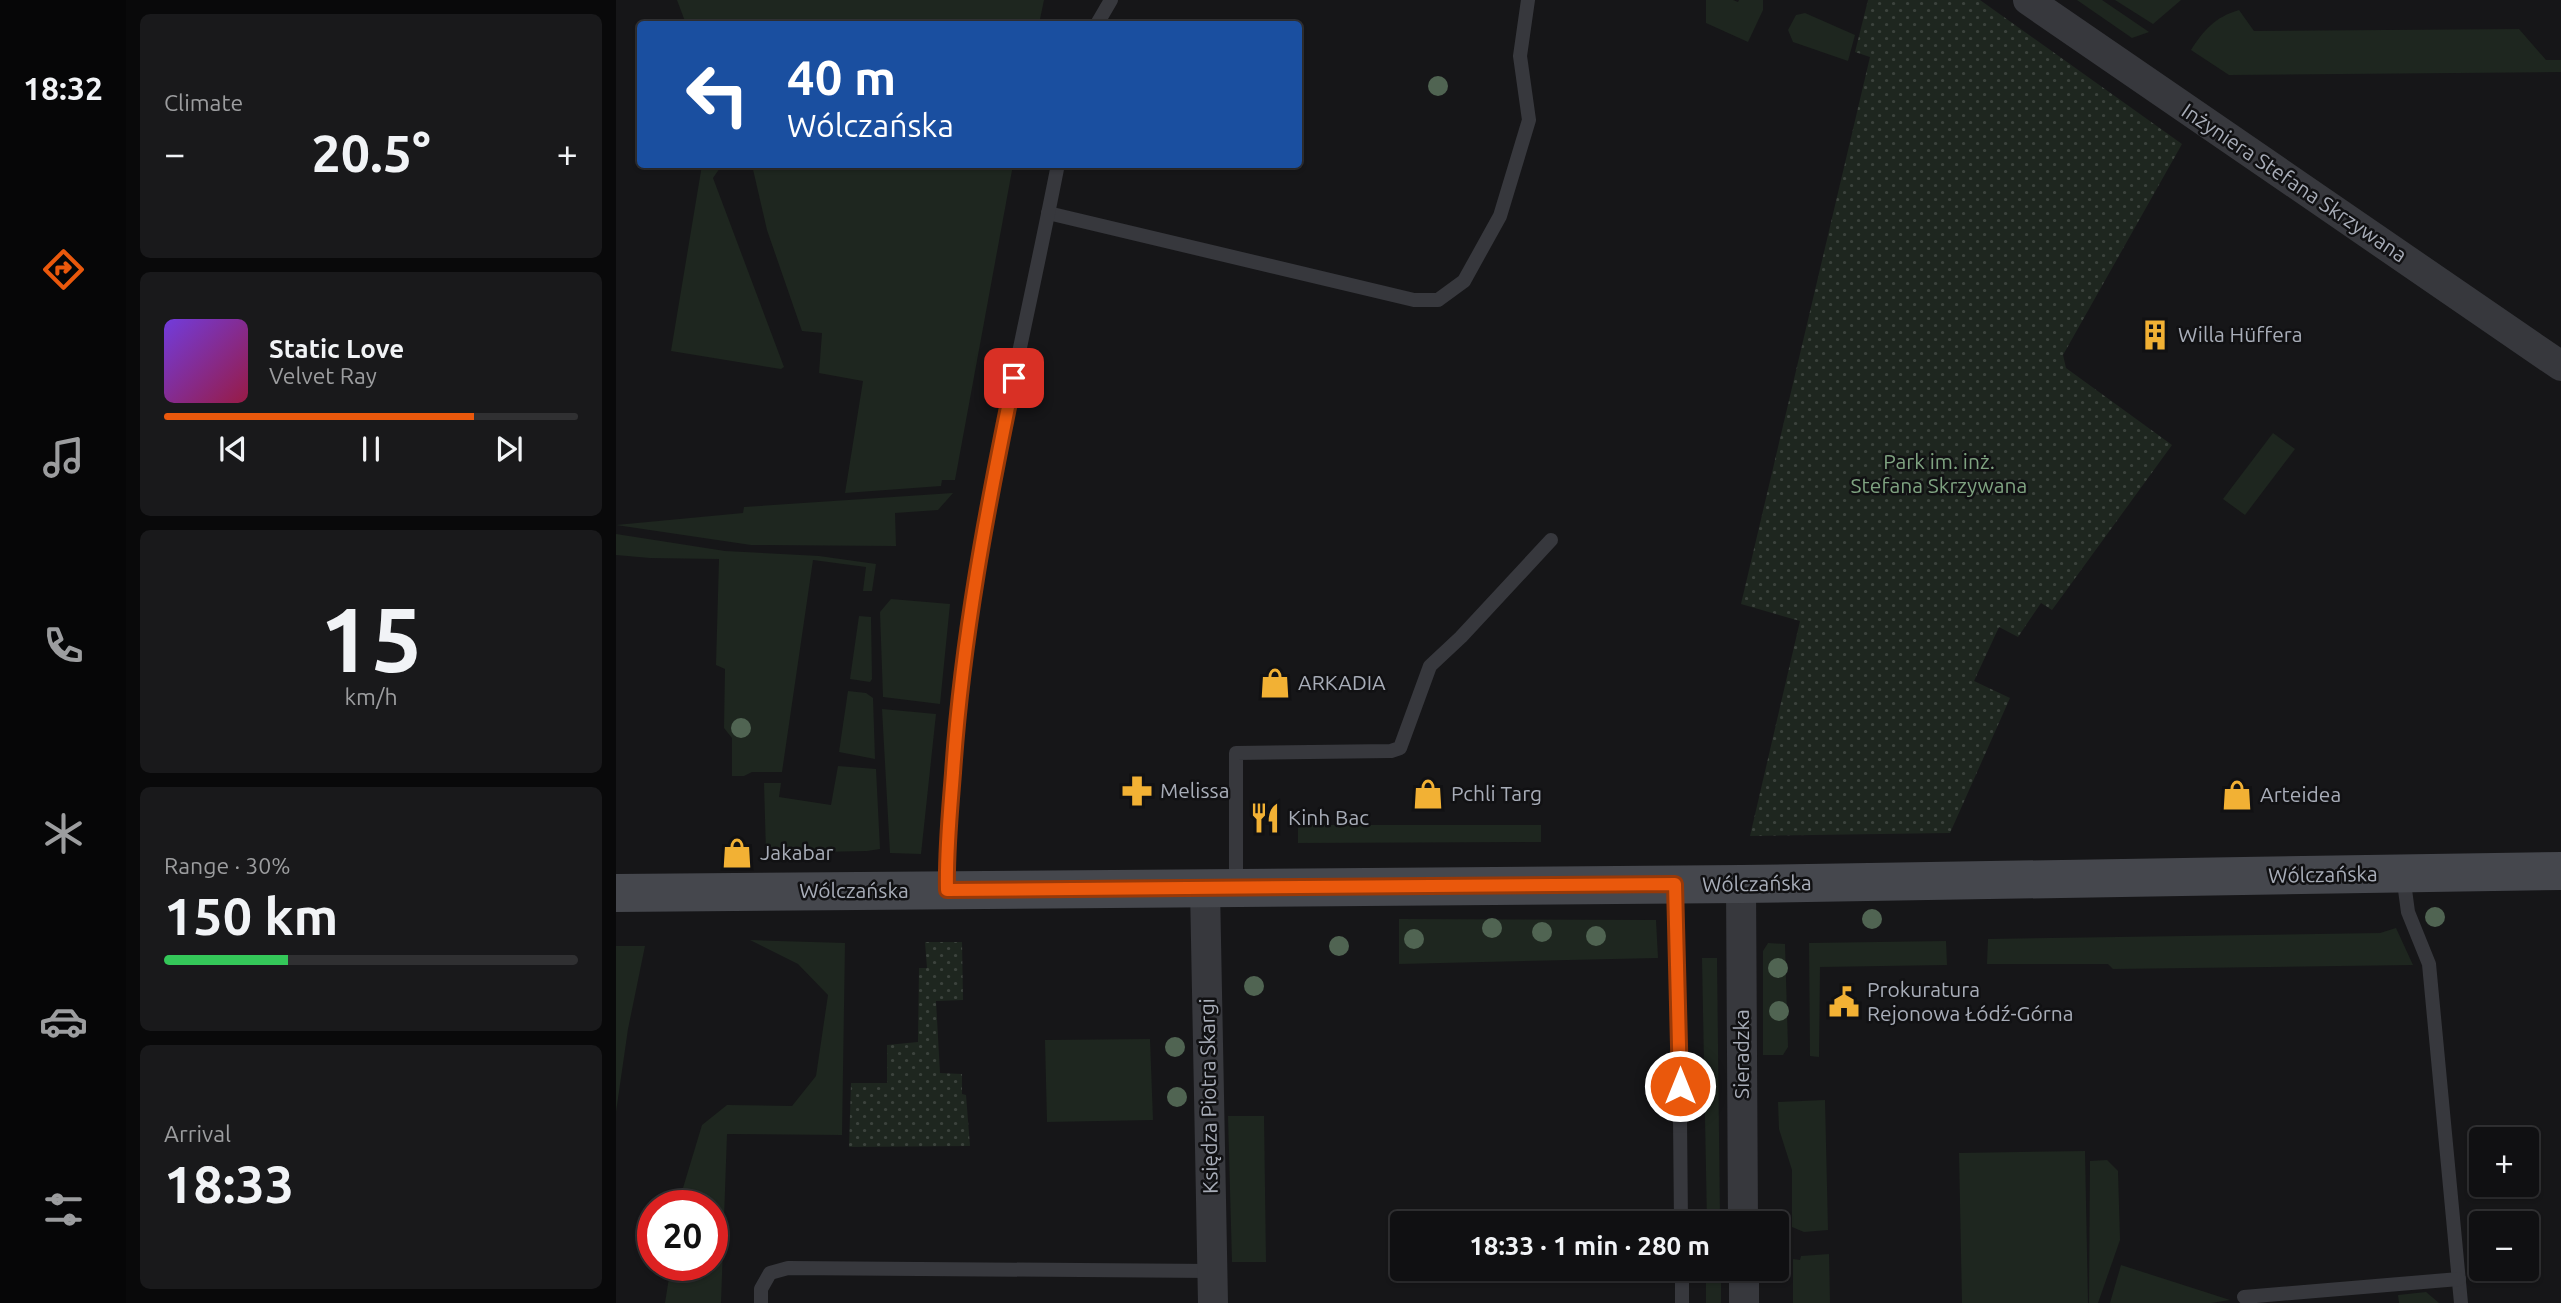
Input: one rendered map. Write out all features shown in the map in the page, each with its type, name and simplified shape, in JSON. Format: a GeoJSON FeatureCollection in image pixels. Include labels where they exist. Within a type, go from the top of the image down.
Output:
{"type":"FeatureCollection","features":[{"type":"Feature","properties":{"kind":"street","name":"Inżyniera Stefana Skrzywana"},"geometry":{"type":"LineString","coordinates":[[2028,0],[2561,366]]}},
{"type":"Feature","properties":{"kind":"street","name":"Wólczańska"},"geometry":{"type":"LineString","coordinates":[[616,893],[1741,884],[2561,871]]}},
{"type":"Feature","properties":{"kind":"street","name":"Sieradzka"},"geometry":{"type":"LineString","coordinates":[[1741,884],[1743,1211]]}},
{"type":"Feature","properties":{"kind":"street","name":"Księdza Piotra Skargi"},"geometry":{"type":"LineString","coordinates":[[1213,1303],[1220,888]]}},
{"type":"Feature","properties":{"kind":"street"},"geometry":{"type":"LineString","coordinates":[[1744,1281],[1744,1303]]}},
{"type":"Feature","properties":{"kind":"lane"},"geometry":{"type":"LineString","coordinates":[[1099,21],[1111,0]]}},
{"type":"Feature","properties":{"kind":"lane"},"geometry":{"type":"LineString","coordinates":[[1048,213],[1414,300],[1438,300],[1464,281],[1500,216],[1529,120],[1520,56],[1528,0]]}},
{"type":"Feature","properties":{"kind":"lane"},"geometry":{"type":"LineString","coordinates":[[947,890],[962,665],[986,513],[1057,168]]}},
{"type":"Feature","properties":{"kind":"lane"},"geometry":{"type":"LineString","coordinates":[[1220,888],[1236,753],[1391,751],[1400,748],[1430,666],[1461,637],[1551,540]]}},
{"type":"Feature","properties":{"kind":"lane"},"geometry":{"type":"LineString","coordinates":[[2403,874],[2407,912],[2429,964],[2461,1303]]}},
{"type":"Feature","properties":{"kind":"lane"},"geometry":{"type":"LineString","coordinates":[[1675,884],[1679,978],[1681,1211]]}},
{"type":"Feature","properties":{"kind":"lane"},"geometry":{"type":"LineString","coordinates":[[761,1303],[761,1289],[769,1273],[788,1268],[1212,1271]]}},
{"type":"Feature","properties":{"kind":"lane"},"geometry":{"type":"LineString","coordinates":[[2244,1297],[2459,1279]]}},
{"type":"Feature","properties":{"kind":"lane"},"geometry":{"type":"LineString","coordinates":[[1682,1281],[1682,1303]]}},
{"type":"Feature","properties":{"kind":"green space"},"geometry":{"type":"Polygon","coordinates":[[[677,0],[1044,0],[1040,21],[685,21],[677,0]]]}},
{"type":"Feature","properties":{"kind":"green space"},"geometry":{"type":"Polygon","coordinates":[[[1706,0],[1763,0],[1763,10],[1748,42],[1706,23],[1706,0]]]}},
{"type":"Feature","properties":{"kind":"green space","name":"Park im. inż. Stefana Skrzywana"},"geometry":{"type":"Polygon","coordinates":[[[1868,0],[1980,0],[2182,144],[2063,355],[2066,368],[2172,445],[2052,610],[2041,603],[2018,637],[1999,627],[1974,681],[2010,698],[1950,833],[1750,836],[1800,621],[1741,604],[1870,57],[1855,52],[1868,0]]]}},
{"type":"Feature","properties":{"kind":"green space"},"geometry":{"type":"Polygon","coordinates":[[[2077,0],[2102,0],[2149,32],[2132,38],[2077,0]]]}},
{"type":"Feature","properties":{"kind":"green space"},"geometry":{"type":"Polygon","coordinates":[[[2115,0],[2181,0],[2153,24],[2115,0]]]}},
{"type":"Feature","properties":{"kind":"green space"},"geometry":{"type":"Polygon","coordinates":[[[2239,10],[2254,31],[2519,29],[2546,60],[2561,60],[2561,72],[2229,75],[2191,50],[2211,25],[2223,16],[2239,10]]]}},
{"type":"Feature","properties":{"kind":"green space"},"geometry":{"type":"Polygon","coordinates":[[[1805,13],[1855,35],[1848,61],[1793,42],[1788,30],[1796,15],[1805,13]]]}},
{"type":"Feature","properties":{"kind":"green space"},"geometry":{"type":"Polygon","coordinates":[[[702,168],[720,168],[713,178],[784,367],[781,369],[671,351],[702,168]]]}},
{"type":"Feature","properties":{"kind":"green space"},"geometry":{"type":"Polygon","coordinates":[[[753,168],[1012,168],[955,480],[942,480],[941,486],[845,493],[863,381],[819,373],[822,333],[802,331],[767,230],[753,168]]]}},
{"type":"Feature","properties":{"kind":"green space"},"geometry":{"type":"Polygon","coordinates":[[[2273,433],[2295,449],[2245,515],[2223,499],[2273,433]]]}},
{"type":"Feature","properties":{"kind":"green space"},"geometry":{"type":"Polygon","coordinates":[[[953,493],[938,510],[895,513],[896,546],[751,545],[616,525],[743,513],[744,507],[953,493]]]}},
{"type":"Feature","properties":{"kind":"green space"},"geometry":{"type":"Polygon","coordinates":[[[616,534],[725,551],[819,556],[876,564],[872,591],[863,591],[866,567],[813,560],[782,772],[752,772],[744,776],[732,776],[732,738],[724,728],[725,669],[716,665],[719,559],[616,555],[616,534]]]}},
{"type":"Feature","properties":{"kind":"green space"},"geometry":{"type":"Polygon","coordinates":[[[891,599],[950,604],[940,704],[883,697],[880,612],[891,599]]]}},
{"type":"Feature","properties":{"kind":"green space"},"geometry":{"type":"Polygon","coordinates":[[[859,616],[871,617],[870,682],[850,679],[859,616]]]}},
{"type":"Feature","properties":{"kind":"green space"},"geometry":{"type":"Polygon","coordinates":[[[848,691],[866,693],[873,698],[875,759],[839,752],[848,691]]]}},
{"type":"Feature","properties":{"kind":"green space"},"geometry":{"type":"Polygon","coordinates":[[[882,709],[936,714],[921,854],[890,853],[882,709]]]}},
{"type":"Feature","properties":{"kind":"green space"},"geometry":{"type":"Polygon","coordinates":[[[838,766],[876,769],[880,849],[766,853],[764,783],[781,783],[779,797],[831,805],[838,766]]]}},
{"type":"Feature","properties":{"kind":"green space"},"geometry":{"type":"Polygon","coordinates":[[[1298,825],[1541,825],[1541,842],[1298,843],[1298,825]]]}},
{"type":"Feature","properties":{"kind":"green space"},"geometry":{"type":"Polygon","coordinates":[[[1399,919],[1656,920],[1658,958],[1399,964],[1399,919]]]}},
{"type":"Feature","properties":{"kind":"green space"},"geometry":{"type":"Polygon","coordinates":[[[2396,928],[2413,965],[2113,969],[2108,964],[1987,964],[1988,939],[2380,933],[2396,928]]]}},
{"type":"Feature","properties":{"kind":"green space"},"geometry":{"type":"Polygon","coordinates":[[[750,940],[845,943],[842,1135],[727,1134],[725,1190],[683,1190],[702,1125],[727,1105],[792,1106],[816,1076],[828,995],[798,964],[750,940]]]}},
{"type":"Feature","properties":{"kind":"green space"},"geometry":{"type":"Polygon","coordinates":[[[1946,941],[1947,965],[1820,967],[1819,1057],[1810,1056],[1809,943],[1946,941]]]}},
{"type":"Feature","properties":{"kind":"green space"},"geometry":{"type":"Polygon","coordinates":[[[925,942],[962,942],[963,1000],[936,1001],[940,1073],[962,1074],[962,1094],[966,1095],[970,1146],[849,1147],[851,1083],[887,1083],[887,1045],[918,1042],[919,968],[927,968],[925,942]]]}},
{"type":"Feature","properties":{"kind":"green space"},"geometry":{"type":"Polygon","coordinates":[[[1768,943],[1785,944],[1788,1047],[1783,1055],[1763,1055],[1763,951],[1768,943]]]}},
{"type":"Feature","properties":{"kind":"green space"},"geometry":{"type":"Polygon","coordinates":[[[616,946],[645,946],[628,1029],[616,1112],[616,946]]]}},
{"type":"Feature","properties":{"kind":"green space"},"geometry":{"type":"Polygon","coordinates":[[[1702,958],[1717,958],[1720,1211],[1707,1211],[1702,958]]]}},
{"type":"Feature","properties":{"kind":"green space"},"geometry":{"type":"Polygon","coordinates":[[[1150,1039],[1153,1120],[1047,1122],[1045,1040],[1150,1039]]]}},
{"type":"Feature","properties":{"kind":"green space"},"geometry":{"type":"Polygon","coordinates":[[[1825,1100],[1828,1230],[1804,1232],[1792,1227],[1792,1170],[1779,1129],[1778,1102],[1825,1100]]]}},
{"type":"Feature","properties":{"kind":"green space"},"geometry":{"type":"Polygon","coordinates":[[[1228,1116],[1264,1116],[1266,1262],[1232,1262],[1228,1116]]]}},
{"type":"Feature","properties":{"kind":"green space"},"geometry":{"type":"Polygon","coordinates":[[[2085,1151],[2088,1303],[1962,1303],[1959,1153],[2085,1151]]]}},
{"type":"Feature","properties":{"kind":"green space"},"geometry":{"type":"Polygon","coordinates":[[[2107,1160],[2118,1171],[2120,1240],[2098,1303],[2089,1303],[2090,1161],[2107,1160]]]}},
{"type":"Feature","properties":{"kind":"green space"},"geometry":{"type":"Polygon","coordinates":[[[1829,1254],[1830,1303],[1793,1303],[1793,1259],[1829,1254]]]}},
{"type":"Feature","properties":{"kind":"green space"},"geometry":{"type":"Polygon","coordinates":[[[2121,1265],[2230,1300],[2211,1303],[2110,1303],[2121,1265]]]}},
{"type":"Feature","properties":{"kind":"green space"},"geometry":{"type":"Polygon","coordinates":[[[668,1281],[722,1281],[721,1303],[665,1303],[668,1281]]]}},
{"type":"Feature","properties":{"kind":"green space"},"geometry":{"type":"Polygon","coordinates":[[[1706,1281],[1721,1281],[1721,1303],[1706,1303],[1706,1281]]]}},
{"type":"Feature","properties":{"kind":"green space"},"geometry":{"type":"Polygon","coordinates":[[[2426,1292],[2439,1303],[2399,1303],[2398,1295],[2426,1292]]]}},
{"type":"Feature","properties":{"kind":"place","name":"Willa Hüffera"},"geometry":{"type":"Point","coordinates":[2155,335]}},
{"type":"Feature","properties":{"kind":"place","name":"ARKADIA"},"geometry":{"type":"Point","coordinates":[1275,683]}},
{"type":"Feature","properties":{"kind":"place","name":"Melissa"},"geometry":{"type":"Point","coordinates":[1137,791]}},
{"type":"Feature","properties":{"kind":"place","name":"Pchli Targ"},"geometry":{"type":"Point","coordinates":[1428,794]}},
{"type":"Feature","properties":{"kind":"place","name":"Arteidea"},"geometry":{"type":"Point","coordinates":[2237,795]}},
{"type":"Feature","properties":{"kind":"place","name":"Kinh Bac"},"geometry":{"type":"Point","coordinates":[1265,818]}},
{"type":"Feature","properties":{"kind":"place","name":"Jakabar"},"geometry":{"type":"Point","coordinates":[737,853]}},
{"type":"Feature","properties":{"kind":"place","name":"Prokuratura Rejonowa Łódź-Górna"},"geometry":{"type":"Point","coordinates":[1844,1002]}},
{"type":"Feature","properties":{"kind":"route"},"geometry":{"type":"LineString","coordinates":[[1014,378],[986,513],[962,665],[947,890],[1675,884],[1680,1086]]}}]}
